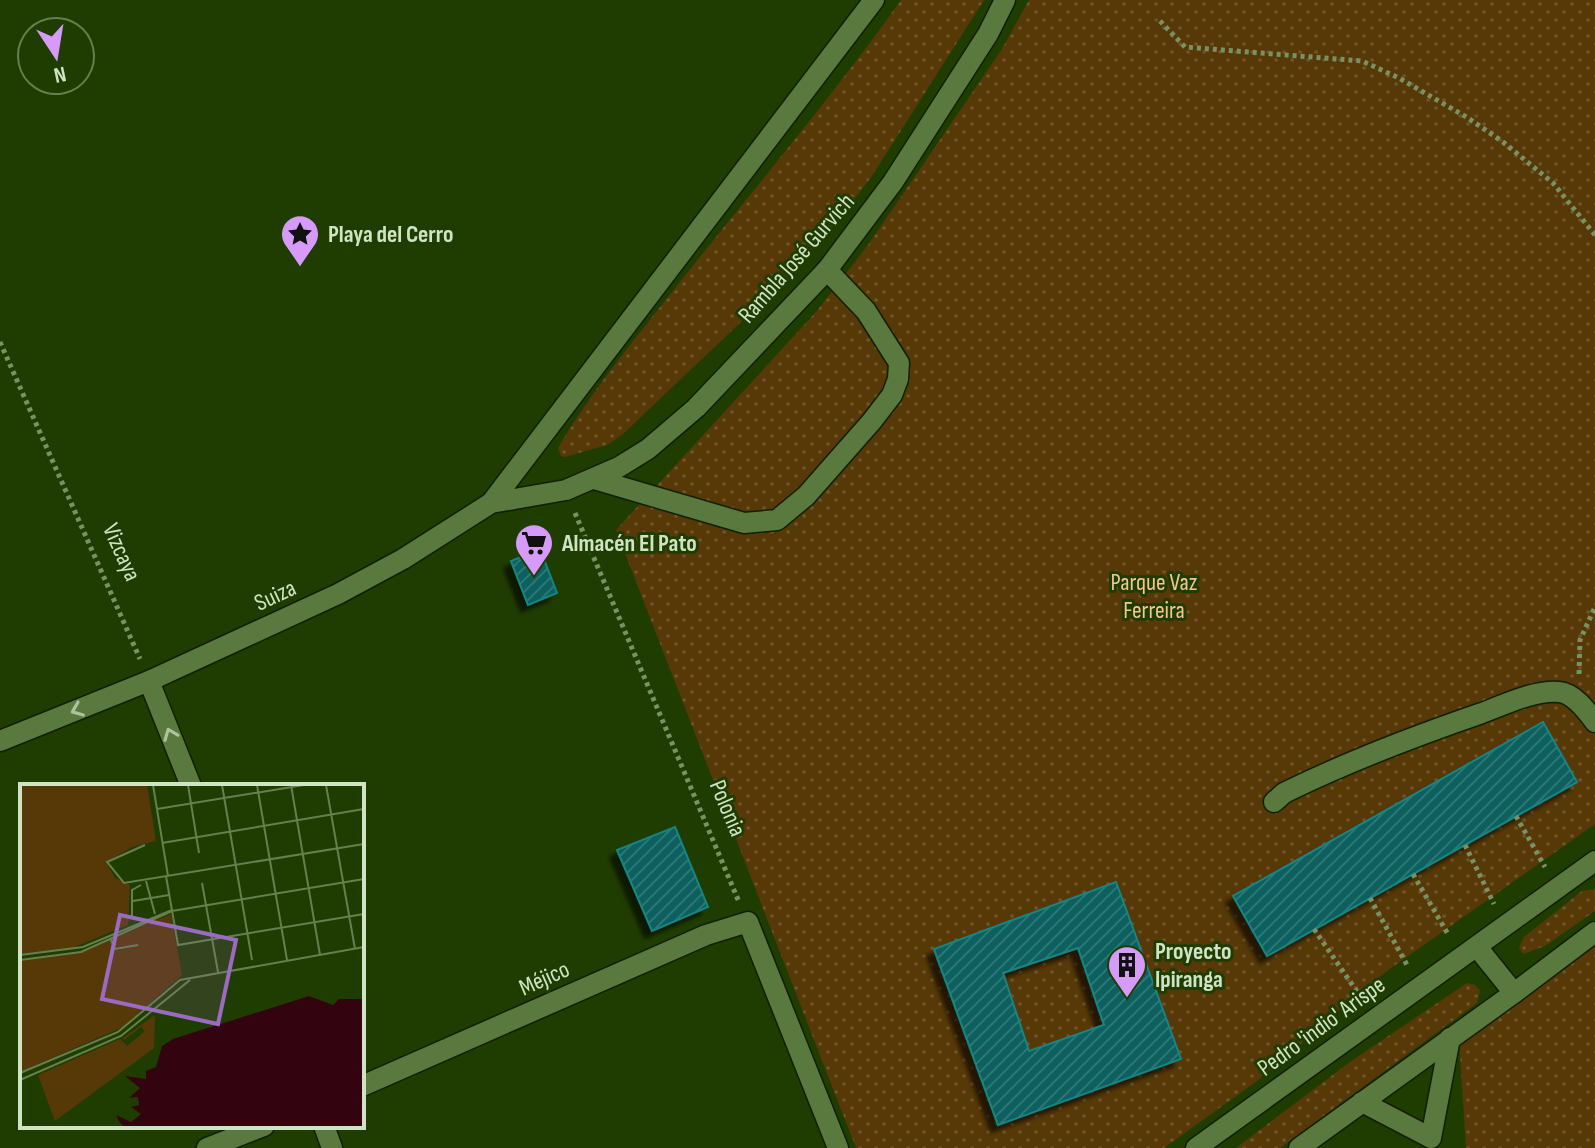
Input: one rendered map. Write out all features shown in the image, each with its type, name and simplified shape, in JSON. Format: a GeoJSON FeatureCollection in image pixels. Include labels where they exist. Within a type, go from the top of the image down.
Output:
{"type":"FeatureCollection","features":[{"type":"Feature","properties":{"kind":"street"},"geometry":{"type":"LineString","coordinates":[[491,503],[874,0]]}},
{"type":"Feature","properties":{"kind":"street","name":"Rambla José Gurvich"},"geometry":{"type":"LineString","coordinates":[[566,490],[594,479],[648,449],[696,408],[827,270],[893,182],[988,34],[1005,0]]}},
{"type":"Feature","properties":{"kind":"street"},"geometry":{"type":"LineString","coordinates":[[594,479],[744,523],[777,520],[806,496],[872,421],[892,395],[898,379],[899,363],[866,311],[827,270]]}},
{"type":"Feature","properties":{"kind":"street","name":"Suiza"},"geometry":{"type":"LineString","coordinates":[[0,741],[149,681],[338,594],[403,559],[491,503],[566,490]]}},
{"type":"Feature","properties":{"kind":"street"},"geometry":{"type":"LineString","coordinates":[[149,681],[190,784]]}},
{"type":"Feature","properties":{"kind":"street"},"geometry":{"type":"LineString","coordinates":[[1274,802],[1284,793],[1372,752],[1527,697],[1560,692],[1571,696],[1595,722]]}},
{"type":"Feature","properties":{"kind":"street","name":"Pedro 'indio' Arispe"},"geometry":{"type":"LineString","coordinates":[[1196,1148],[1557,889],[1592,871]]}},
{"type":"Feature","properties":{"kind":"street"},"geometry":{"type":"LineString","coordinates":[[748,922],[838,1148]]}},
{"type":"Feature","properties":{"kind":"street","name":"Méjico"},"geometry":{"type":"LineString","coordinates":[[364,1085],[706,935],[748,922]]}},
{"type":"Feature","properties":{"kind":"street"},"geometry":{"type":"LineString","coordinates":[[1299,1148],[1595,932]]}},
{"type":"Feature","properties":{"kind":"street"},"geometry":{"type":"LineString","coordinates":[[1469,952],[1514,993]]}},
{"type":"Feature","properties":{"kind":"street"},"geometry":{"type":"LineString","coordinates":[[1362,1102],[1432,1143],[1450,1038]]}},
{"type":"Feature","properties":{"kind":"street"},"geometry":{"type":"LineString","coordinates":[[207,1148],[259,1128]]}},
{"type":"Feature","properties":{"kind":"street"},"geometry":{"type":"LineString","coordinates":[[325,1128],[332,1148]]}},
{"type":"Feature","properties":{"kind":"path"},"geometry":{"type":"LineString","coordinates":[[1160,21],[1185,47],[1362,61],[1399,78],[1503,142],[1553,183],[1595,235]]}},
{"type":"Feature","properties":{"kind":"path","name":"Vizcaya"},"geometry":{"type":"LineString","coordinates":[[0,342],[149,681]]}},
{"type":"Feature","properties":{"kind":"path","name":"Polonia"},"geometry":{"type":"LineString","coordinates":[[566,490],[748,922]]}},
{"type":"Feature","properties":{"kind":"path"},"geometry":{"type":"LineString","coordinates":[[1571,696],[1579,683],[1580,640],[1595,607]]}},
{"type":"Feature","properties":{"kind":"path"},"geometry":{"type":"LineString","coordinates":[[1516,816],[1557,889]]}},
{"type":"Feature","properties":{"kind":"path"},"geometry":{"type":"LineString","coordinates":[[1465,845],[1506,927]]}},
{"type":"Feature","properties":{"kind":"path"},"geometry":{"type":"LineString","coordinates":[[1413,874],[1469,952]]}},
{"type":"Feature","properties":{"kind":"path"},"geometry":{"type":"LineString","coordinates":[[1370,898],[1420,987]]}},
{"type":"Feature","properties":{"kind":"path"},"geometry":{"type":"LineString","coordinates":[[1314,929],[1376,1020]]}},
{"type":"Feature","properties":{"kind":"green space"},"geometry":{"type":"Polygon","coordinates":[[[901,0],[984,0],[872,176],[828,233],[762,302],[622,435],[607,445],[561,456],[558,448],[614,365],[819,109],[901,0]]]}},
{"type":"Feature","properties":{"kind":"green space","name":"Parque Vaz Ferreira"},"geometry":{"type":"Polygon","coordinates":[[[1029,0],[1595,0],[1595,824],[1384,973],[1257,1081],[1164,1148],[856,1148],[616,530],[816,312],[868,245],[1002,49],[1029,0]]]}},
{"type":"Feature","properties":{"kind":"green space"},"geometry":{"type":"Polygon","coordinates":[[[1595,889],[1595,911],[1545,946],[1523,954],[1519,947],[1524,937],[1582,891],[1595,889]]]}},
{"type":"Feature","properties":{"kind":"green space"},"geometry":{"type":"Polygon","coordinates":[[[1595,940],[1595,1148],[1466,1148],[1459,1040],[1595,940]]]}},
{"type":"Feature","properties":{"kind":"green space"},"geometry":{"type":"Polygon","coordinates":[[[1467,983],[1480,990],[1477,1003],[1280,1148],[1236,1148],[1350,1062],[1467,983]]]}},
{"type":"Feature","properties":{"kind":"building","name":"Almacén El Pato"},"geometry":{"type":"Polygon","coordinates":[[[540,549],[557,593],[528,605],[511,561],[540,549]]]}},
{"type":"Feature","properties":{"kind":"building"},"geometry":{"type":"Polygon","coordinates":[[[1543,722],[1577,782],[1267,956],[1233,896],[1543,722]]]}},
{"type":"Feature","properties":{"kind":"building"},"geometry":{"type":"Polygon","coordinates":[[[675,827],[708,907],[652,931],[617,850],[675,827]]]}},
{"type":"Feature","properties":{"kind":"building","name":"Proyecto Ipiranga"},"geometry":{"type":"Polygon","coordinates":[[[1116,882],[1181,1059],[998,1125],[934,949],[1116,882]],[[1078,948],[1003,973],[1029,1051],[1104,1025],[1078,948]]]}},
{"type":"Feature","properties":{"kind":"place","name":"Playa del Cerro"},"geometry":{"type":"Point","coordinates":[300,268]}},
{"type":"Feature","properties":{"kind":"place","name":"Almacén El Pato"},"geometry":{"type":"Point","coordinates":[534,577]}},
{"type":"Feature","properties":{"kind":"place","name":"Proyecto Ipiranga"},"geometry":{"type":"Point","coordinates":[1127,999]}}]}
